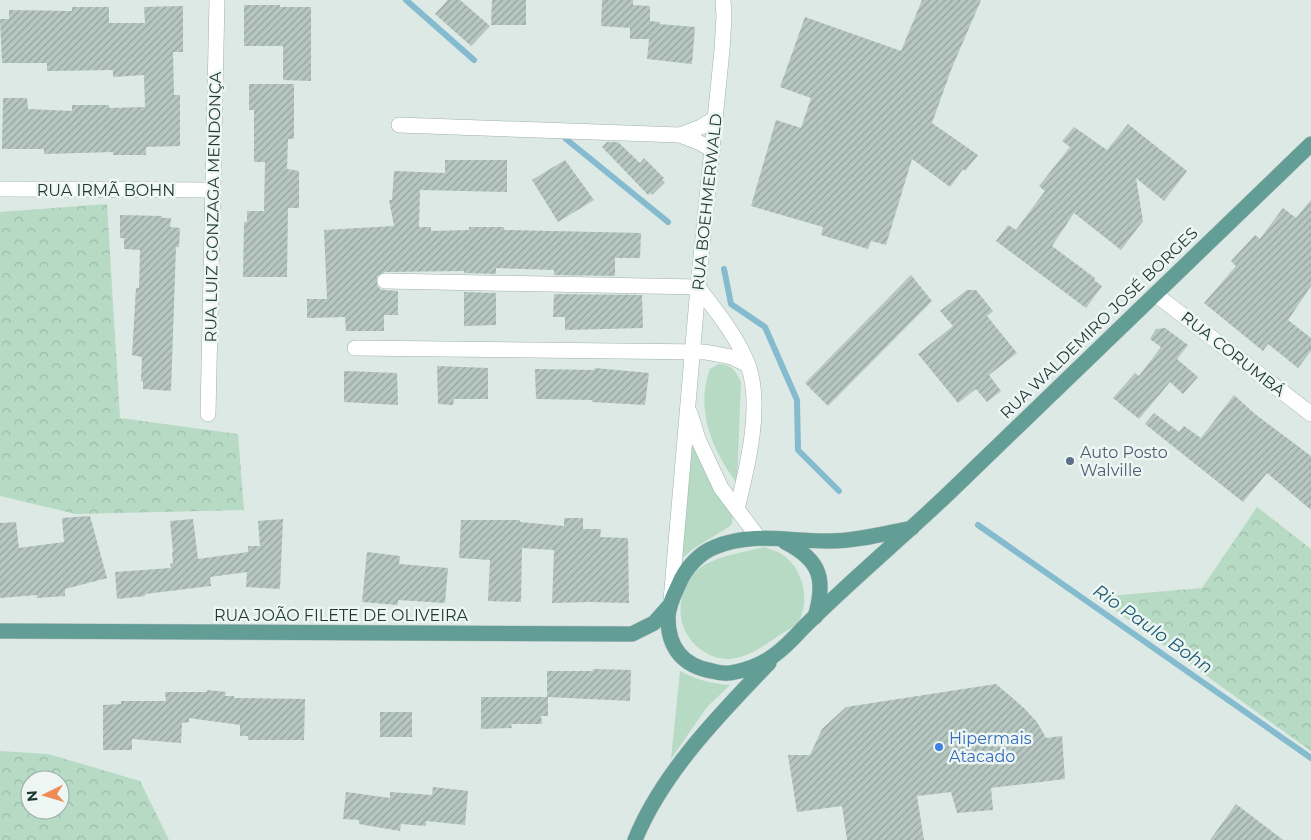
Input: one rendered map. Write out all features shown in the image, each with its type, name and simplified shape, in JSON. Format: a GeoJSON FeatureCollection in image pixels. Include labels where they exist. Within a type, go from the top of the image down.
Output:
{"type":"FeatureCollection","features":[{"type":"Feature","properties":{"kind":"main road","name":"RUA WALDEMIRO JOSÉ BORGES"},"geometry":{"type":"LineString","coordinates":[[814,617],[912,528],[1311,144]]}},
{"type":"Feature","properties":{"kind":"main road"},"geometry":{"type":"LineString","coordinates":[[776,655],[752,667],[734,673],[697,668],[684,660],[673,644],[668,619],[670,604],[683,575],[694,562],[711,548],[732,541],[758,537],[836,541],[863,538],[912,528]]}},
{"type":"Feature","properties":{"kind":"main road"},"geometry":{"type":"LineString","coordinates":[[635,840],[653,804],[677,768],[730,704],[814,617],[820,599],[821,582],[815,565],[800,550],[777,538]]}},
{"type":"Feature","properties":{"kind":"main road","name":"RUA JOÃO FILETE DE OLIVEIRA"},"geometry":{"type":"LineString","coordinates":[[0,631],[632,634],[654,623],[670,604]]}},
{"type":"Feature","properties":{"kind":"street","name":"RUA LUIZ GONZAGA MENDONÇA"},"geometry":{"type":"LineString","coordinates":[[208,414],[218,0]]}},
{"type":"Feature","properties":{"kind":"street","name":"RUA BOEHMERWALD"},"geometry":{"type":"LineString","coordinates":[[670,604],[698,287],[722,50],[723,0]]}},
{"type":"Feature","properties":{"kind":"street"},"geometry":{"type":"LineString","coordinates":[[680,135],[701,127],[716,118]]}},
{"type":"Feature","properties":{"kind":"street"},"geometry":{"type":"LineString","coordinates":[[399,125],[680,135],[712,150]]}},
{"type":"Feature","properties":{"kind":"street","name":"RUA IRMÃ BOHN"},"geometry":{"type":"LineString","coordinates":[[0,189],[213,190]]}},
{"type":"Feature","properties":{"kind":"street"},"geometry":{"type":"LineString","coordinates":[[385,281],[698,287],[735,338],[748,365],[752,382],[751,441],[747,470],[737,509]]}},
{"type":"Feature","properties":{"kind":"street","name":"RUA CORUMBÁ"},"geometry":{"type":"LineString","coordinates":[[1155,294],[1311,414]]}},
{"type":"Feature","properties":{"kind":"street"},"geometry":{"type":"LineString","coordinates":[[355,348],[718,354],[732,357],[748,365]]}},
{"type":"Feature","properties":{"kind":"street","name":"RUA BOEHMERWALD"},"geometry":{"type":"LineString","coordinates":[[688,404],[698,439],[710,466],[722,488],[758,537]]}},
{"type":"Feature","properties":{"kind":"green space"},"geometry":{"type":"Polygon","coordinates":[[[107,204],[120,418],[238,434],[244,510],[76,514],[0,496],[0,212],[107,204]]]}},
{"type":"Feature","properties":{"kind":"green space"},"geometry":{"type":"Polygon","coordinates":[[[719,364],[733,369],[741,382],[737,483],[720,457],[708,429],[705,414],[704,399],[710,369],[719,364]]]}},
{"type":"Feature","properties":{"kind":"green space"},"geometry":{"type":"Polygon","coordinates":[[[693,446],[713,486],[733,512],[732,524],[693,549],[680,560],[690,450],[693,446]]]}},
{"type":"Feature","properties":{"kind":"green space"},"geometry":{"type":"Polygon","coordinates":[[[1257,507],[1311,549],[1311,751],[1097,597],[1202,588],[1257,507]]]}},
{"type":"Feature","properties":{"kind":"green space"},"geometry":{"type":"Polygon","coordinates":[[[764,547],[786,557],[798,573],[804,592],[803,612],[799,621],[793,627],[746,655],[728,659],[708,654],[691,641],[682,623],[681,603],[683,593],[691,577],[700,568],[713,561],[764,547]]]}},
{"type":"Feature","properties":{"kind":"green space"},"geometry":{"type":"Polygon","coordinates":[[[680,671],[704,681],[730,685],[707,707],[671,759],[680,671]]]}},
{"type":"Feature","properties":{"kind":"green space"},"geometry":{"type":"Polygon","coordinates":[[[0,751],[48,754],[140,781],[169,840],[0,840],[0,751]]]}},
{"type":"Feature","properties":{"kind":"building"},"geometry":{"type":"Polygon","coordinates":[[[448,0],[460,0],[490,26],[471,46],[435,14],[448,0]]]}},
{"type":"Feature","properties":{"kind":"building"},"geometry":{"type":"Polygon","coordinates":[[[492,0],[526,0],[526,25],[491,25],[492,0]]]}},
{"type":"Feature","properties":{"kind":"building"},"geometry":{"type":"Polygon","coordinates":[[[602,0],[633,0],[633,5],[650,6],[650,21],[660,22],[659,24],[695,27],[692,64],[647,59],[649,39],[630,39],[630,28],[601,26],[602,0]]]}},
{"type":"Feature","properties":{"kind":"building"},"geometry":{"type":"Polygon","coordinates":[[[922,0],[981,0],[951,70],[932,123],[978,155],[965,171],[963,169],[950,187],[912,159],[886,245],[871,241],[868,249],[821,235],[823,227],[751,206],[776,120],[801,128],[811,98],[780,87],[805,17],[901,51],[922,0]]]}},
{"type":"Feature","properties":{"kind":"building"},"geometry":{"type":"Polygon","coordinates":[[[244,5],[311,7],[311,81],[283,80],[283,46],[244,46],[244,5]]]}},
{"type":"Feature","properties":{"kind":"building"},"geometry":{"type":"Polygon","coordinates":[[[183,6],[183,52],[173,52],[174,95],[180,95],[180,146],[146,147],[146,155],[113,155],[113,152],[44,154],[44,149],[2,149],[3,98],[27,98],[28,109],[72,111],[72,105],[109,105],[109,108],[145,107],[144,75],[113,77],[113,70],[47,71],[47,63],[2,63],[0,19],[9,19],[9,10],[72,11],[72,7],[109,7],[109,23],[145,23],[144,7],[183,6]]]}},
{"type":"Feature","properties":{"kind":"building"},"geometry":{"type":"Polygon","coordinates":[[[249,84],[294,84],[294,139],[288,139],[287,169],[299,171],[299,208],[288,208],[287,277],[243,277],[244,222],[247,222],[247,211],[264,211],[265,162],[254,162],[254,110],[249,110],[249,84]]]}},
{"type":"Feature","properties":{"kind":"building"},"geometry":{"type":"Polygon","coordinates":[[[1128,124],[1187,171],[1164,201],[1136,178],[1143,221],[1121,250],[1074,213],[1052,246],[1095,278],[1094,280],[1102,286],[1086,308],[996,241],[1008,225],[1016,230],[1045,191],[1039,186],[1070,147],[1062,141],[1074,127],[1107,150],[1128,124]]]}},
{"type":"Feature","properties":{"kind":"building"},"geometry":{"type":"Polygon","coordinates":[[[607,142],[618,142],[640,163],[644,158],[664,178],[662,180],[665,182],[652,195],[650,193],[648,195],[602,147],[607,142]]]}},
{"type":"Feature","properties":{"kind":"building"},"geometry":{"type":"Polygon","coordinates":[[[445,160],[507,160],[507,192],[420,190],[419,227],[431,227],[431,231],[469,230],[469,227],[504,227],[504,230],[641,233],[640,258],[615,258],[615,276],[554,275],[554,270],[496,268],[496,274],[464,273],[464,271],[385,272],[377,276],[377,285],[380,289],[398,291],[398,315],[384,315],[384,331],[346,331],[345,317],[307,318],[307,299],[327,299],[324,230],[394,226],[389,200],[392,200],[394,171],[445,173],[445,160]]]}},
{"type":"Feature","properties":{"kind":"building"},"geometry":{"type":"Polygon","coordinates":[[[565,160],[594,200],[558,222],[532,180],[565,160]]]}},
{"type":"Feature","properties":{"kind":"building"},"geometry":{"type":"Polygon","coordinates":[[[1311,200],[1311,286],[1288,320],[1311,338],[1311,351],[1298,368],[1268,344],[1263,351],[1204,303],[1236,266],[1231,261],[1255,235],[1260,239],[1283,208],[1296,218],[1311,200]]]}},
{"type":"Feature","properties":{"kind":"building"},"geometry":{"type":"Polygon","coordinates":[[[120,215],[162,216],[162,218],[171,218],[170,227],[180,228],[179,247],[176,247],[171,391],[143,389],[143,381],[141,381],[142,357],[132,355],[136,288],[139,288],[140,250],[124,249],[124,238],[120,238],[120,215]]]}},
{"type":"Feature","properties":{"kind":"building"},"geometry":{"type":"Polygon","coordinates":[[[911,275],[932,301],[828,406],[805,383],[911,275]]]}},
{"type":"Feature","properties":{"kind":"building"},"geometry":{"type":"Polygon","coordinates":[[[967,290],[976,290],[993,311],[987,316],[1017,353],[989,375],[1001,391],[987,402],[976,389],[958,403],[918,354],[953,326],[940,311],[967,290]]]}},
{"type":"Feature","properties":{"kind":"building"},"geometry":{"type":"Polygon","coordinates":[[[464,292],[496,293],[496,325],[464,326],[464,292]]]}},
{"type":"Feature","properties":{"kind":"building"},"geometry":{"type":"Polygon","coordinates":[[[554,294],[642,295],[643,328],[565,330],[565,317],[553,317],[554,294]]]}},
{"type":"Feature","properties":{"kind":"building"},"geometry":{"type":"Polygon","coordinates":[[[1165,328],[1188,345],[1177,359],[1198,377],[1183,394],[1170,382],[1139,419],[1113,398],[1135,373],[1139,376],[1161,347],[1150,339],[1156,329],[1165,328]]]}},
{"type":"Feature","properties":{"kind":"building"},"geometry":{"type":"Polygon","coordinates":[[[437,366],[488,368],[488,399],[454,399],[453,405],[438,404],[437,366]]]}},
{"type":"Feature","properties":{"kind":"building"},"geometry":{"type":"Polygon","coordinates":[[[595,368],[649,373],[645,405],[592,402],[592,400],[536,399],[535,369],[594,370],[595,368]]]}},
{"type":"Feature","properties":{"kind":"building"},"geometry":{"type":"Polygon","coordinates":[[[344,371],[397,373],[398,405],[344,402],[344,371]]]}},
{"type":"Feature","properties":{"kind":"building"},"geometry":{"type":"Polygon","coordinates":[[[1234,395],[1255,414],[1311,456],[1311,510],[1267,473],[1243,502],[1145,424],[1154,413],[1179,432],[1184,426],[1201,438],[1234,395]]]}},
{"type":"Feature","properties":{"kind":"building"},"geometry":{"type":"Polygon","coordinates":[[[90,516],[107,578],[65,589],[65,596],[37,598],[37,595],[0,598],[0,523],[16,522],[19,548],[64,542],[62,518],[90,516]]]}},
{"type":"Feature","properties":{"kind":"building"},"geometry":{"type":"Polygon","coordinates":[[[564,518],[583,518],[583,529],[601,529],[600,537],[628,538],[629,603],[552,603],[554,550],[522,548],[521,602],[488,601],[490,560],[459,558],[461,520],[520,520],[520,522],[564,526],[564,518]]]}},
{"type":"Feature","properties":{"kind":"building"},"geometry":{"type":"Polygon","coordinates":[[[193,519],[198,559],[248,552],[248,546],[260,546],[258,521],[283,519],[280,589],[246,587],[247,572],[210,577],[211,586],[117,599],[115,572],[171,568],[173,552],[170,521],[193,519]]]}},
{"type":"Feature","properties":{"kind":"building"},"geometry":{"type":"Polygon","coordinates":[[[367,552],[400,556],[399,564],[448,568],[445,603],[398,600],[398,605],[362,602],[367,552]]]}},
{"type":"Feature","properties":{"kind":"building"},"geometry":{"type":"Polygon","coordinates":[[[593,669],[631,670],[630,701],[548,697],[548,716],[541,716],[542,724],[511,724],[512,728],[481,729],[481,697],[547,697],[547,671],[593,671],[593,669]]]}},
{"type":"Feature","properties":{"kind":"building","name":"Hipermais Atacado"},"geometry":{"type":"Polygon","coordinates":[[[996,684],[1037,722],[1046,738],[1062,736],[1065,779],[991,788],[993,810],[957,813],[951,792],[917,796],[924,840],[847,840],[842,806],[797,812],[788,755],[810,755],[822,729],[846,707],[996,684]]]}},
{"type":"Feature","properties":{"kind":"building"},"geometry":{"type":"Polygon","coordinates":[[[207,690],[226,692],[225,696],[234,696],[234,698],[305,699],[304,740],[248,740],[248,736],[240,736],[240,725],[189,718],[189,722],[182,723],[181,743],[132,739],[132,750],[103,750],[103,705],[121,704],[121,701],[166,701],[165,692],[207,692],[207,690]]]}},
{"type":"Feature","properties":{"kind":"building"},"geometry":{"type":"Polygon","coordinates":[[[380,712],[412,712],[412,737],[380,737],[380,712]]]}},
{"type":"Feature","properties":{"kind":"building"},"geometry":{"type":"Polygon","coordinates":[[[433,787],[468,791],[465,825],[426,821],[426,826],[401,824],[400,831],[359,824],[359,820],[343,819],[346,792],[390,798],[390,792],[432,795],[433,787]]]}},
{"type":"Feature","properties":{"kind":"building"},"geometry":{"type":"Polygon","coordinates":[[[1236,804],[1283,840],[1210,840],[1236,804]]]}},
{"type":"Feature","properties":{"kind":"waterway","name":"Rio Paulo Bohn"},"geometry":{"type":"LineString","coordinates":[[406,0],[474,60]]}},
{"type":"Feature","properties":{"kind":"waterway","name":"Rio Paulo Bohn"},"geometry":{"type":"LineString","coordinates":[[566,139],[668,222]]}},
{"type":"Feature","properties":{"kind":"waterway","name":"Rio Paulo Bohn"},"geometry":{"type":"LineString","coordinates":[[724,269],[731,304],[765,327],[797,400],[798,450],[839,491]]}},
{"type":"Feature","properties":{"kind":"waterway","name":"Rio Paulo Bohn"},"geometry":{"type":"LineString","coordinates":[[978,525],[1311,758]]}},
{"type":"Feature","properties":{"kind":"place","name":"Auto Posto Walville"},"geometry":{"type":"Point","coordinates":[1070,461]}},
{"type":"Feature","properties":{"kind":"place","name":"Hipermais Atacado"},"geometry":{"type":"Point","coordinates":[939,747]}}]}
